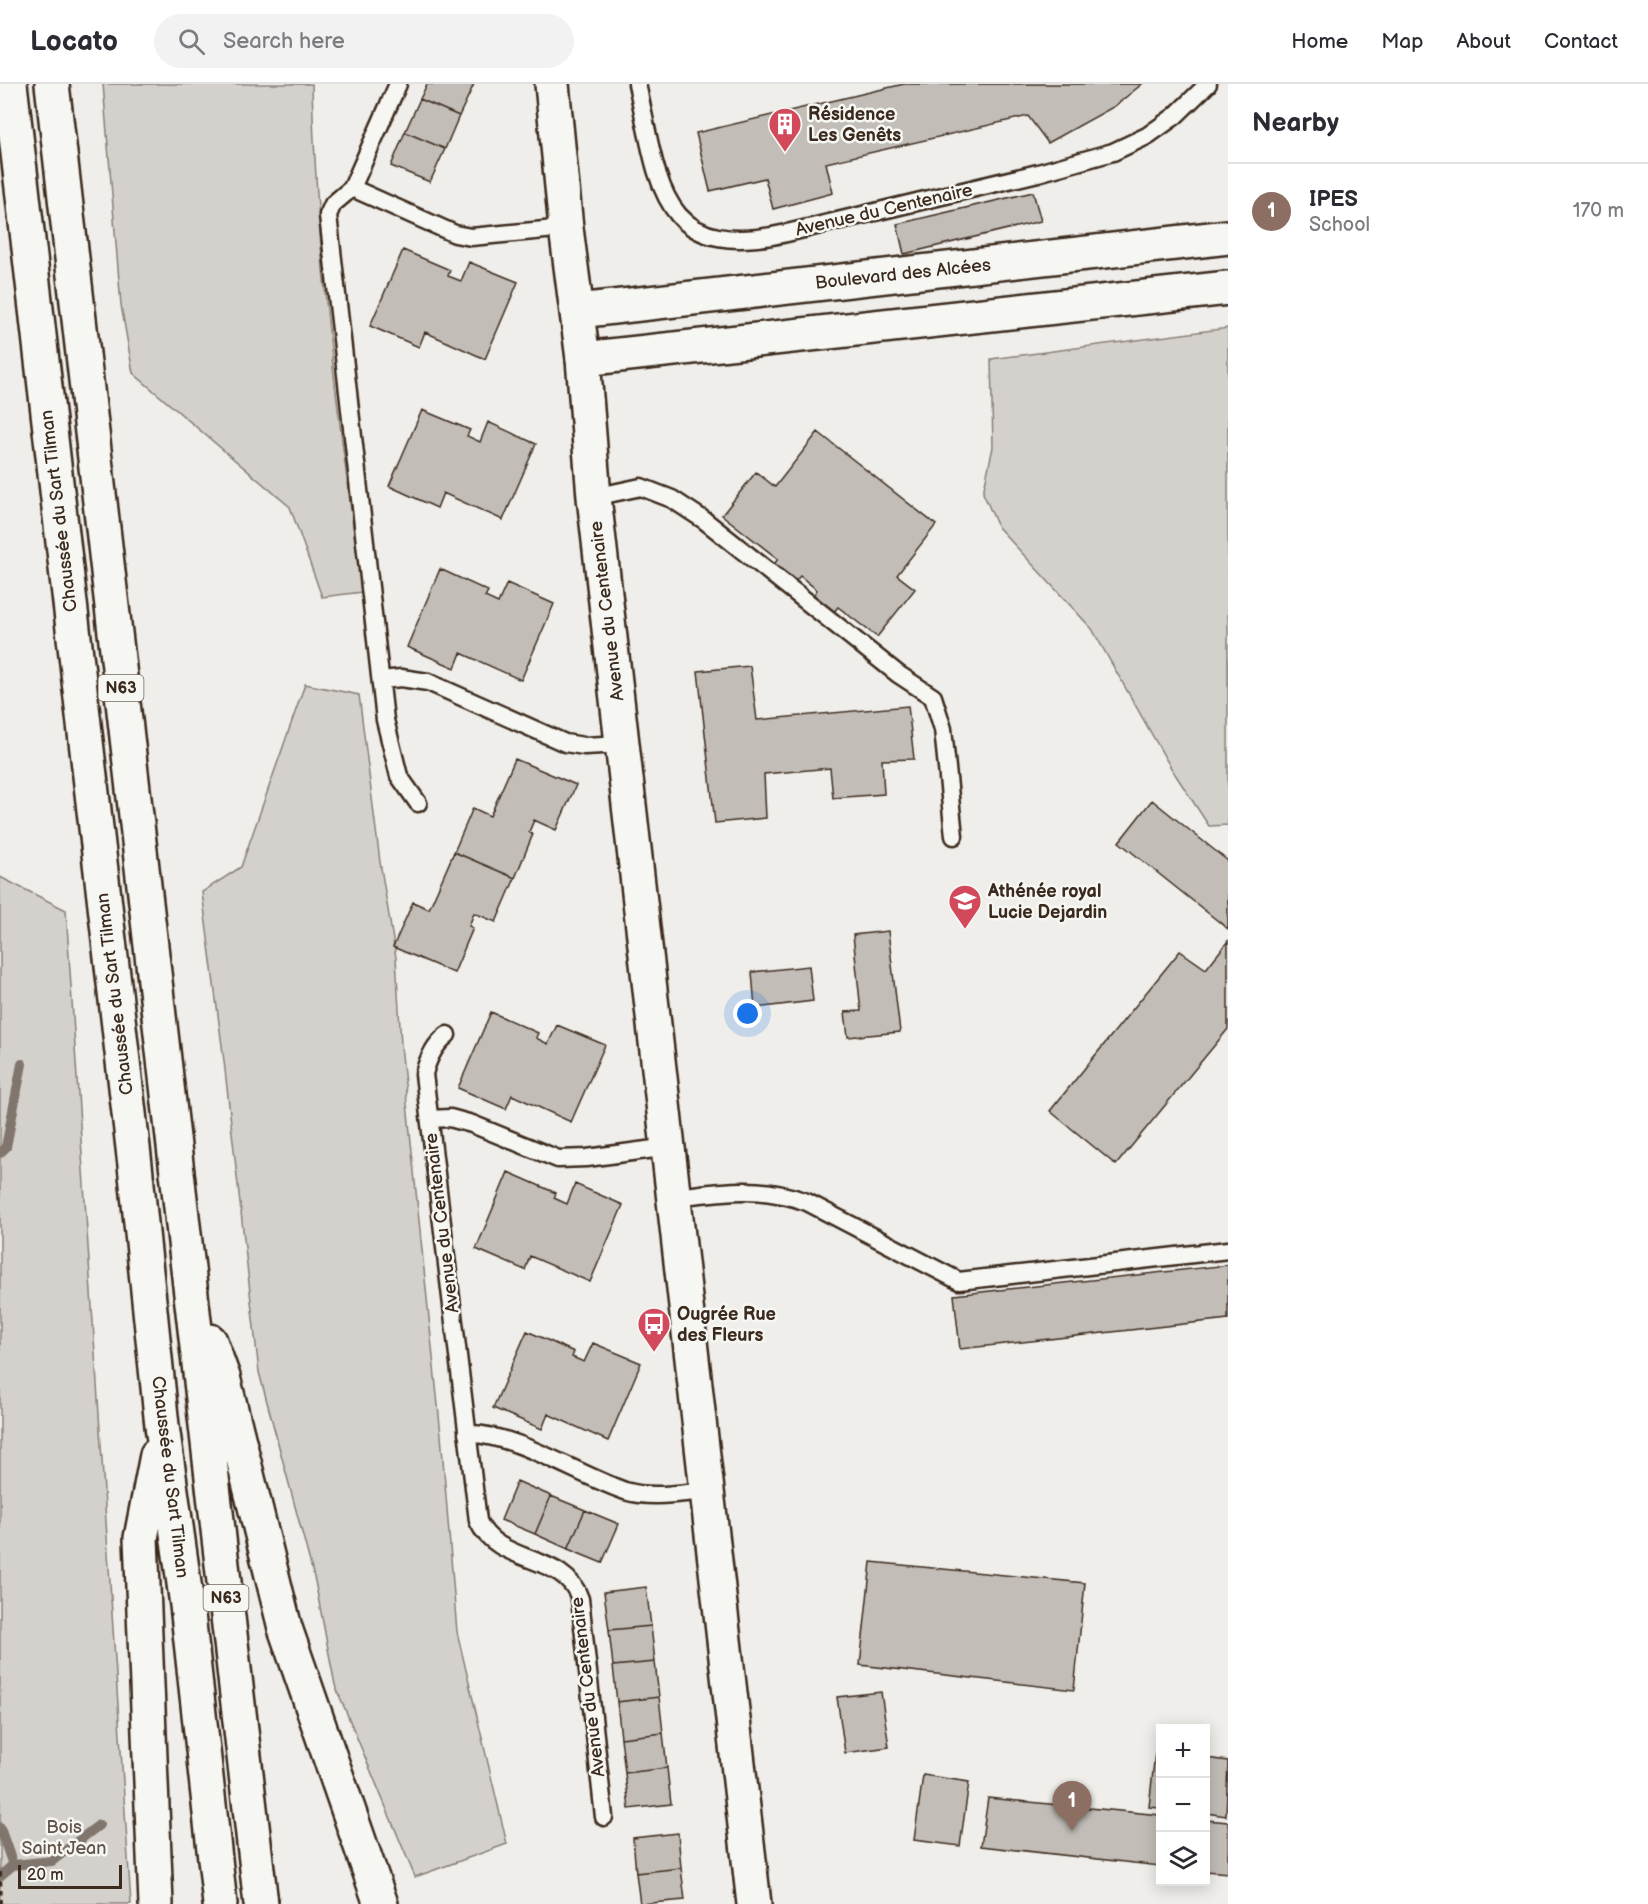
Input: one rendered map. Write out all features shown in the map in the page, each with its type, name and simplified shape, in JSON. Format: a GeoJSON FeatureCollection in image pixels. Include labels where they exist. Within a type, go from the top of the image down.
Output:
{"type":"FeatureCollection","features":[{"type":"Feature","properties":{"kind":"main road","name":"Chaussée du Sart Tilman"},"geometry":{"type":"LineString","coordinates":[[10,84],[133,1153],[162,1426],[187,1605],[220,1904]]}},
{"type":"Feature","properties":{"kind":"main road","name":"N63"},"geometry":{"type":"LineString","coordinates":[[52,84],[261,1904]]}},
{"type":"Feature","properties":{"kind":"main road","name":"Avenue du Centenaire"},"geometry":{"type":"LineString","coordinates":[[552,84],[566,228],[583,359],[594,496],[754,1904]]}},
{"type":"Feature","properties":{"kind":"main road","name":"Boulevard des Alcées"},"geometry":{"type":"LineString","coordinates":[[578,311],[1228,237]]}},
{"type":"Feature","properties":{"kind":"main road"},"geometry":{"type":"LineString","coordinates":[[583,359],[1228,288]]}},
{"type":"Feature","properties":{"kind":"main road"},"geometry":{"type":"LineString","coordinates":[[191,1293],[223,1377],[285,1628],[381,1904]]}},
{"type":"Feature","properties":{"kind":"main road"},"geometry":{"type":"LineString","coordinates":[[156,1904],[141,1538],[162,1426]]}},
{"type":"Feature","properties":{"kind":"lane"},"geometry":{"type":"LineString","coordinates":[[398,84],[352,188],[333,204],[328,215],[391,749],[399,776],[417,802]]}},
{"type":"Feature","properties":{"kind":"lane","name":"Avenue du Centenaire"},"geometry":{"type":"LineString","coordinates":[[637,84],[660,186],[670,204],[700,232],[735,241],[777,235],[1038,173],[1113,152],[1146,136],[1175,116],[1208,84]]}},
{"type":"Feature","properties":{"kind":"lane"},"geometry":{"type":"LineString","coordinates":[[352,188],[455,234],[471,237],[566,228]]}},
{"type":"Feature","properties":{"kind":"lane"},"geometry":{"type":"LineString","coordinates":[[594,496],[641,487],[672,499],[713,526],[898,674],[933,697],[943,729],[954,836]]}},
{"type":"Feature","properties":{"kind":"lane"},"geometry":{"type":"LineString","coordinates":[[382,680],[401,678],[428,682],[565,743],[584,746],[623,744]]}},
{"type":"Feature","properties":{"kind":"lane","name":"Avenue du Centenaire"},"geometry":{"type":"LineString","coordinates":[[447,1035],[437,1042],[424,1074],[478,1521],[484,1535],[498,1545],[560,1572],[576,1587],[604,1816]]}},
{"type":"Feature","properties":{"kind":"lane","name":"Avenue du Centenaire"},"geometry":{"type":"LineString","coordinates":[[430,1119],[450,1118],[472,1124],[558,1159],[587,1158],[669,1147]]}},
{"type":"Feature","properties":{"kind":"lane"},"geometry":{"type":"LineString","coordinates":[[675,1197],[743,1189],[788,1195],[807,1202],[959,1281],[1228,1250]]}},
{"type":"Feature","properties":{"kind":"lane"},"geometry":{"type":"LineString","coordinates":[[467,1434],[505,1441],[638,1494],[708,1491]]}},
{"type":"Feature","properties":{"kind":"path"},"geometry":{"type":"LineString","coordinates":[[0,1872],[1,1904]]}},
{"type":"Feature","properties":{"kind":"green space"},"geometry":{"type":"Polygon","coordinates":[[[103,84],[312,84],[314,148],[324,275],[337,402],[362,592],[322,597],[290,507],[133,373],[121,305],[103,84]]]}},
{"type":"Feature","properties":{"kind":"green space"},"geometry":{"type":"Polygon","coordinates":[[[1228,328],[1228,825],[1209,826],[1171,768],[1092,629],[998,527],[983,493],[993,447],[991,359],[1228,328]]]}},
{"type":"Feature","properties":{"kind":"green space"},"geometry":{"type":"Polygon","coordinates":[[[305,684],[359,695],[380,862],[396,958],[401,1045],[441,1435],[457,1632],[507,1844],[415,1877],[335,1685],[315,1581],[259,1372],[224,1061],[202,892],[241,867],[305,684]]]}},
{"type":"Feature","properties":{"kind":"green space","name":"Bois Saint Jean"},"geometry":{"type":"Polygon","coordinates":[[[0,877],[66,910],[131,1904],[0,1904],[0,877]]]}},
{"type":"Feature","properties":{"kind":"building"},"geometry":{"type":"Polygon","coordinates":[[[427,84],[474,84],[459,116],[420,99],[427,84]]]}},
{"type":"Feature","properties":{"kind":"building","name":"Résidence Les Genêts"},"geometry":{"type":"Polygon","coordinates":[[[904,84],[1142,84],[1115,106],[1048,143],[1028,116],[826,163],[833,193],[773,209],[765,178],[710,191],[696,133],[904,84]]]}},
{"type":"Feature","properties":{"kind":"building"},"geometry":{"type":"Polygon","coordinates":[[[420,99],[459,116],[445,149],[405,132],[420,99]]]}},
{"type":"Feature","properties":{"kind":"building"},"geometry":{"type":"Polygon","coordinates":[[[405,132],[445,149],[430,182],[391,166],[405,132]]]}},
{"type":"Feature","properties":{"kind":"building"},"geometry":{"type":"Polygon","coordinates":[[[1033,192],[1041,221],[904,254],[897,224],[1033,192]]]}},
{"type":"Feature","properties":{"kind":"building"},"geometry":{"type":"Polygon","coordinates":[[[403,250],[450,270],[448,276],[461,281],[469,262],[518,282],[485,359],[425,332],[419,347],[370,326],[403,250]]]}},
{"type":"Feature","properties":{"kind":"building"},"geometry":{"type":"Polygon","coordinates":[[[422,410],[470,430],[467,436],[480,442],[488,422],[536,444],[503,520],[443,493],[437,508],[389,486],[422,410]]]}},
{"type":"Feature","properties":{"kind":"building"},"geometry":{"type":"Polygon","coordinates":[[[818,432],[936,525],[897,575],[915,589],[877,637],[838,607],[832,614],[812,597],[817,590],[800,576],[793,584],[772,567],[778,559],[722,515],[756,472],[775,487],[818,432]]]}},
{"type":"Feature","properties":{"kind":"building"},"geometry":{"type":"Polygon","coordinates":[[[440,569],[488,591],[485,597],[498,603],[507,583],[554,604],[521,680],[461,653],[455,668],[407,647],[440,569]]]}},
{"type":"Feature","properties":{"kind":"building"},"geometry":{"type":"Polygon","coordinates":[[[750,666],[757,720],[908,706],[914,759],[882,760],[884,794],[833,798],[830,768],[764,774],[766,818],[715,823],[698,671],[750,666]]]}},
{"type":"Feature","properties":{"kind":"building"},"geometry":{"type":"Polygon","coordinates":[[[515,759],[576,785],[556,830],[534,820],[529,832],[533,834],[515,878],[454,852],[473,808],[490,816],[515,759]]]}},
{"type":"Feature","properties":{"kind":"building"},"geometry":{"type":"Polygon","coordinates":[[[1152,800],[1228,861],[1228,929],[1119,842],[1152,800]]]}},
{"type":"Feature","properties":{"kind":"building"},"geometry":{"type":"Polygon","coordinates":[[[454,852],[515,878],[496,922],[474,913],[469,926],[473,928],[454,973],[393,947],[413,902],[429,909],[454,852]]]}},
{"type":"Feature","properties":{"kind":"building"},"geometry":{"type":"Polygon","coordinates":[[[888,931],[900,1032],[848,1037],[845,1012],[861,1011],[853,935],[888,931]]]}},
{"type":"Feature","properties":{"kind":"building"},"geometry":{"type":"Polygon","coordinates":[[[1228,941],[1228,1029],[1116,1165],[1050,1111],[1180,951],[1206,969],[1228,941]]]}},
{"type":"Feature","properties":{"kind":"building"},"geometry":{"type":"Polygon","coordinates":[[[809,966],[813,1001],[755,1008],[752,972],[809,966]]]}},
{"type":"Feature","properties":{"kind":"building"},"geometry":{"type":"Polygon","coordinates":[[[491,1012],[538,1033],[536,1038],[548,1044],[557,1025],[605,1045],[571,1122],[512,1095],[506,1109],[458,1088],[491,1012]]]}},
{"type":"Feature","properties":{"kind":"building"},"geometry":{"type":"Polygon","coordinates":[[[508,1172],[556,1193],[554,1198],[567,1204],[575,1184],[623,1205],[590,1282],[530,1256],[525,1270],[476,1249],[508,1172]]]}},
{"type":"Feature","properties":{"kind":"building"},"geometry":{"type":"Polygon","coordinates":[[[1228,1265],[1228,1319],[960,1349],[954,1295],[1228,1265]]]}},
{"type":"Feature","properties":{"kind":"building"},"geometry":{"type":"Polygon","coordinates":[[[527,1331],[574,1352],[572,1357],[584,1362],[593,1343],[641,1363],[608,1441],[548,1414],[542,1429],[493,1408],[527,1331]]]}},
{"type":"Feature","properties":{"kind":"building"},"geometry":{"type":"Polygon","coordinates":[[[517,1481],[551,1496],[535,1534],[501,1520],[517,1481]]]}},
{"type":"Feature","properties":{"kind":"building"},"geometry":{"type":"Polygon","coordinates":[[[551,1496],[585,1510],[568,1549],[535,1534],[551,1496]]]}},
{"type":"Feature","properties":{"kind":"building"},"geometry":{"type":"Polygon","coordinates":[[[585,1510],[619,1524],[602,1563],[568,1549],[585,1510]]]}},
{"type":"Feature","properties":{"kind":"building"},"geometry":{"type":"Polygon","coordinates":[[[871,1562],[1085,1583],[1074,1690],[860,1665],[871,1562]]]}},
{"type":"Feature","properties":{"kind":"building"},"geometry":{"type":"Polygon","coordinates":[[[646,1587],[651,1626],[609,1630],[604,1592],[646,1587]]]}},
{"type":"Feature","properties":{"kind":"building"},"geometry":{"type":"Polygon","coordinates":[[[651,1626],[655,1662],[613,1666],[609,1630],[651,1626]]]}},
{"type":"Feature","properties":{"kind":"building"},"geometry":{"type":"Polygon","coordinates":[[[655,1662],[659,1697],[617,1702],[613,1666],[655,1662]]]}},
{"type":"Feature","properties":{"kind":"building"},"geometry":{"type":"Polygon","coordinates":[[[881,1692],[889,1747],[845,1753],[837,1697],[881,1692]]]}},
{"type":"Feature","properties":{"kind":"building"},"geometry":{"type":"Polygon","coordinates":[[[659,1697],[663,1733],[621,1738],[617,1702],[659,1697]]]}},
{"type":"Feature","properties":{"kind":"building"},"geometry":{"type":"Polygon","coordinates":[[[663,1733],[667,1768],[625,1773],[621,1738],[663,1733]]]}},
{"type":"Feature","properties":{"kind":"building"},"geometry":{"type":"Polygon","coordinates":[[[1155,1753],[1156,1753],[1156,1808],[1149,1807],[1155,1753]]]}},
{"type":"Feature","properties":{"kind":"building"},"geometry":{"type":"Polygon","coordinates":[[[1210,1759],[1228,1761],[1226,1816],[1210,1814],[1210,1759]]]}},
{"type":"Feature","properties":{"kind":"building"},"geometry":{"type":"Polygon","coordinates":[[[667,1768],[671,1804],[629,1809],[625,1773],[667,1768]]]}},
{"type":"Feature","properties":{"kind":"building"},"geometry":{"type":"Polygon","coordinates":[[[923,1775],[969,1782],[960,1846],[914,1840],[923,1775]]]}},
{"type":"Feature","properties":{"kind":"building"},"geometry":{"type":"Polygon","coordinates":[[[988,1798],[1156,1815],[1156,1866],[981,1846],[988,1798]]]}},
{"type":"Feature","properties":{"kind":"building"},"geometry":{"type":"Polygon","coordinates":[[[1210,1820],[1228,1822],[1228,1873],[1210,1871],[1210,1820]]]}},
{"type":"Feature","properties":{"kind":"building"},"geometry":{"type":"Polygon","coordinates":[[[678,1833],[681,1868],[636,1873],[633,1838],[678,1833]]]}},
{"type":"Feature","properties":{"kind":"building"},"geometry":{"type":"Polygon","coordinates":[[[681,1868],[685,1900],[640,1904],[636,1873],[681,1868]]]}},
{"type":"Feature","properties":{"kind":"waterway"},"geometry":{"type":"LineString","coordinates":[[0,1153],[6,1147],[22,1064]]}},
{"type":"Feature","properties":{"kind":"waterway"},"geometry":{"type":"LineString","coordinates":[[0,1876],[13,1865],[52,1861],[99,1825]]}},
{"type":"Feature","properties":{"kind":"waterway"},"geometry":{"type":"LineString","coordinates":[[0,1828],[13,1865]]}},
{"type":"Feature","properties":{"kind":"place","name":"Résidence Les Genêts"},"geometry":{"type":"Point","coordinates":[785,153]}},
{"type":"Feature","properties":{"kind":"place","name":"Athénée royal Lucie Dejardin"},"geometry":{"type":"Point","coordinates":[965,930]}},
{"type":"Feature","properties":{"kind":"place","name":"Ougrée Rue des Fleurs"},"geometry":{"type":"Point","coordinates":[654,1353]}},
{"type":"Feature","properties":{"kind":"place","name":"IPES"},"geometry":{"type":"Point","coordinates":[1072,1831]}}]}
